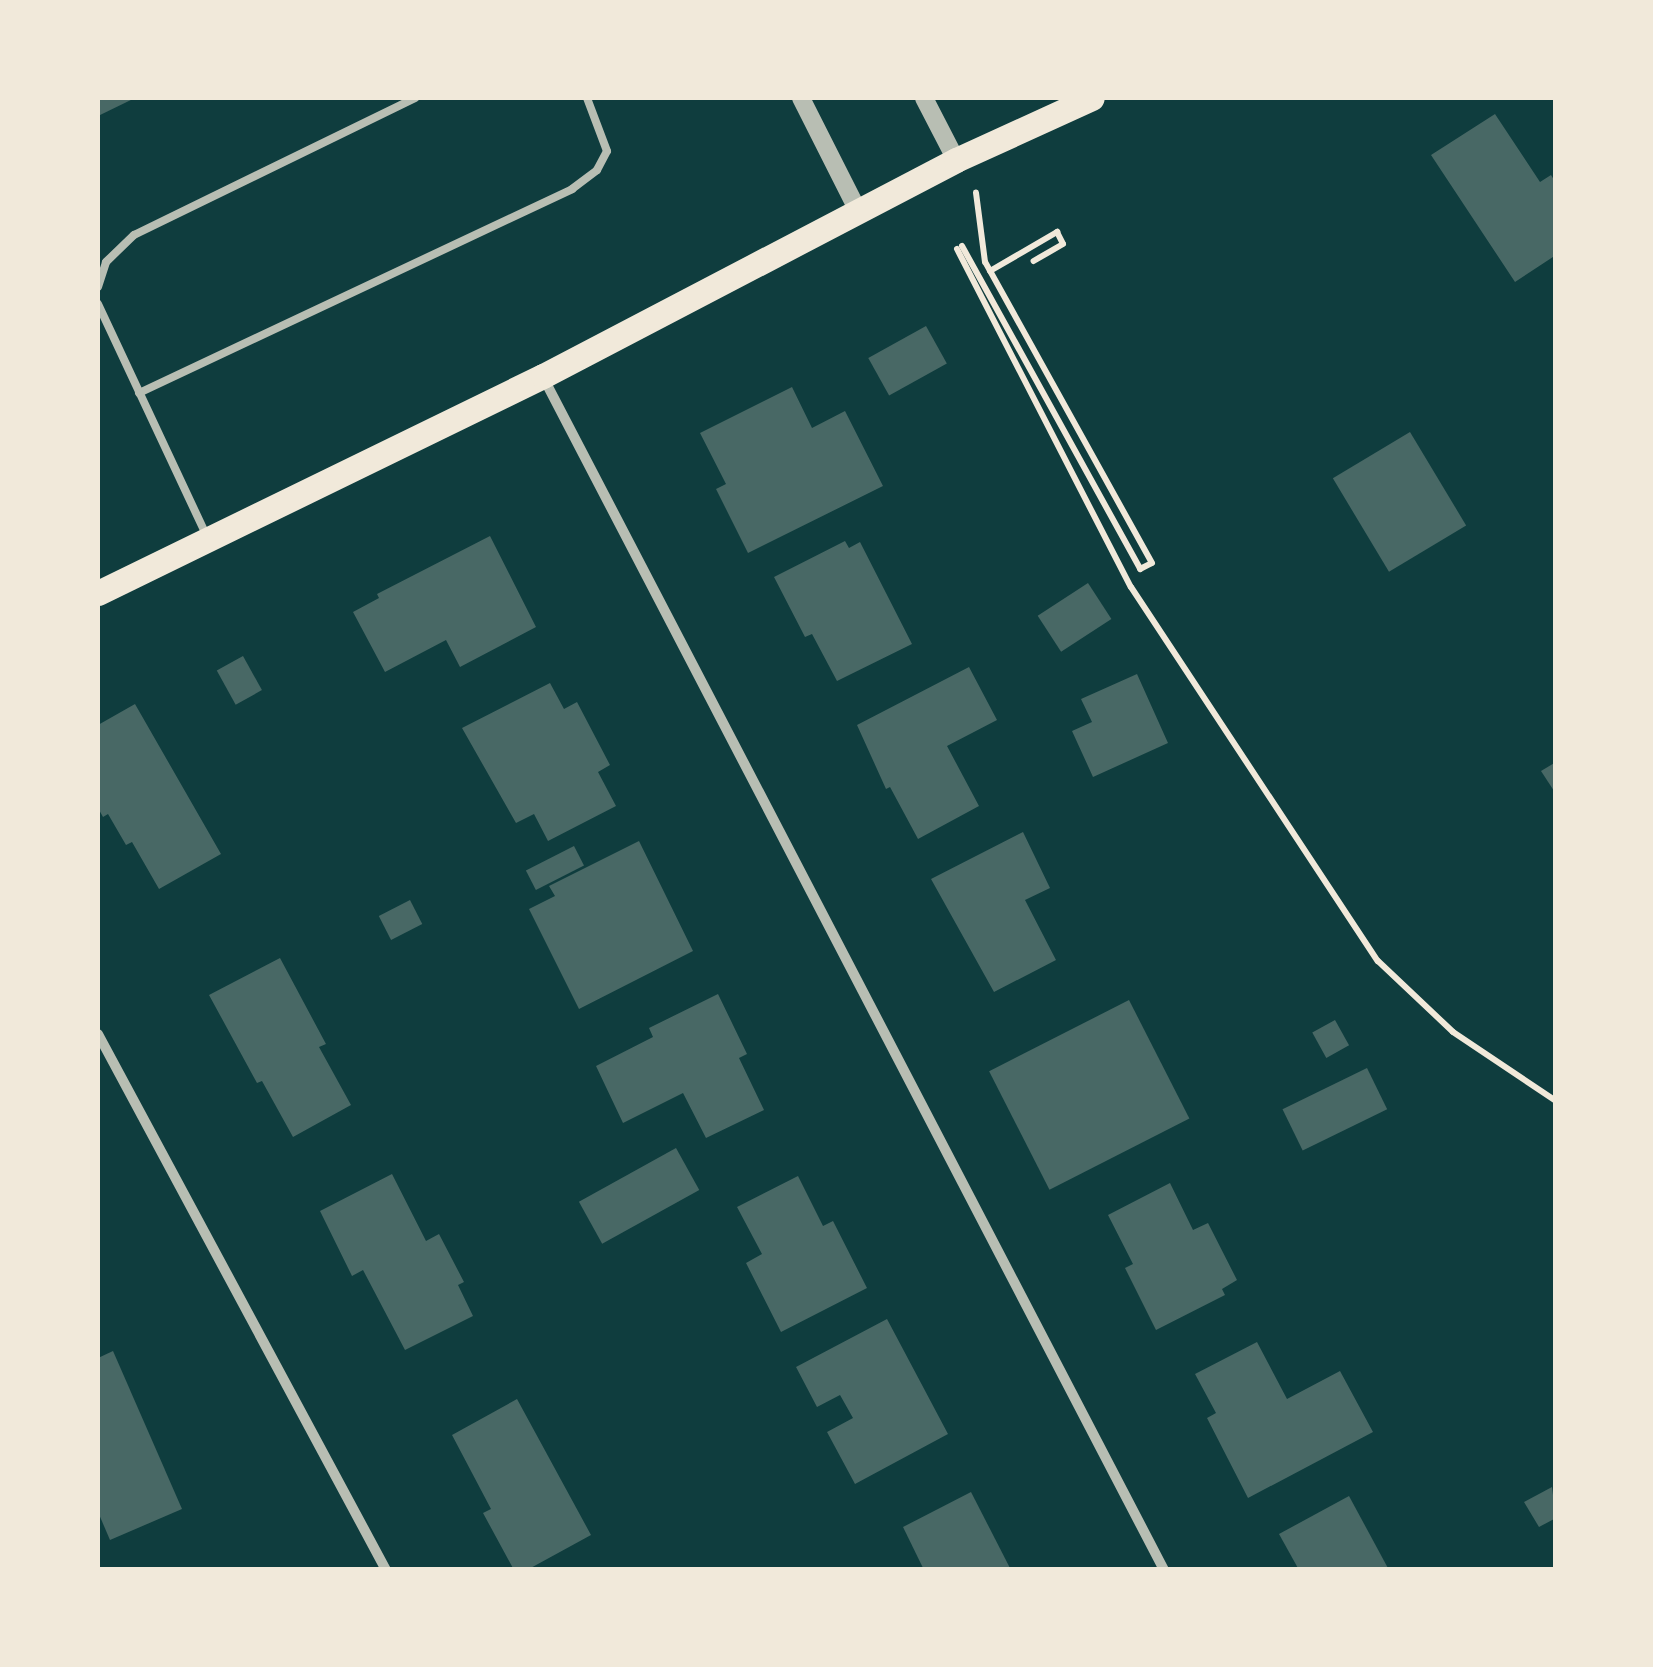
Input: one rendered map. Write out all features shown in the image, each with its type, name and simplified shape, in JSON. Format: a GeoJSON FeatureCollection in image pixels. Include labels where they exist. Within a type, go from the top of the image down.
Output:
{"type":"FeatureCollection","features":[{"type":"Feature","properties":{"kind":"main road"},"geometry":{"type":"LineString","coordinates":[[98,593],[542,376],[956,160],[1092,98]]}},
{"type":"Feature","properties":{"kind":"street"},"geometry":{"type":"LineString","coordinates":[[801,98],[858,211]]}},
{"type":"Feature","properties":{"kind":"street"},"geometry":{"type":"LineString","coordinates":[[924,98],[956,160]]}},
{"type":"Feature","properties":{"kind":"street"},"geometry":{"type":"LineString","coordinates":[[542,376],[1164,1570]]}},
{"type":"Feature","properties":{"kind":"street"},"geometry":{"type":"LineString","coordinates":[[98,1034],[386,1570]]}},
{"type":"Feature","properties":{"kind":"lane"},"geometry":{"type":"LineString","coordinates":[[98,286],[106,262],[118,246],[134,235],[416,98]]}},
{"type":"Feature","properties":{"kind":"lane"},"geometry":{"type":"LineString","coordinates":[[139,393],[572,188],[597,170],[607,151],[587,98]]}},
{"type":"Feature","properties":{"kind":"lane"},"geometry":{"type":"LineString","coordinates":[[98,304],[208,539]]}},
{"type":"Feature","properties":{"kind":"path"},"geometry":{"type":"LineString","coordinates":[[990,271],[1057,232],[1063,244],[1033,261]]}},
{"type":"Feature","properties":{"kind":"path"},"geometry":{"type":"LineString","coordinates":[[986,262],[1152,562],[1140,569],[960,248],[1130,587],[1378,961],[1453,1032],[1556,1101]]}},
{"type":"Feature","properties":{"kind":"building"},"geometry":{"type":"Polygon","coordinates":[[[98,98],[135,98],[98,116],[98,98]]]}},
{"type":"Feature","properties":{"kind":"building"},"geometry":{"type":"Polygon","coordinates":[[[1495,114],[1540,182],[1551,175],[1556,183],[1556,255],[1515,282],[1431,155],[1495,114]]]}},
{"type":"Feature","properties":{"kind":"building"},"geometry":{"type":"Polygon","coordinates":[[[926,326],[947,364],[889,396],[868,358],[926,326]]]}},
{"type":"Feature","properties":{"kind":"building"},"geometry":{"type":"Polygon","coordinates":[[[792,387],[812,428],[845,411],[883,486],[748,553],[716,489],[726,484],[700,433],[792,387]]]}},
{"type":"Feature","properties":{"kind":"building"},"geometry":{"type":"Polygon","coordinates":[[[1410,432],[1466,525],[1389,572],[1333,478],[1410,432]]]}},
{"type":"Feature","properties":{"kind":"building"},"geometry":{"type":"Polygon","coordinates":[[[490,536],[536,627],[460,667],[446,640],[385,672],[353,612],[379,598],[377,594],[490,536]]]}},
{"type":"Feature","properties":{"kind":"building"},"geometry":{"type":"Polygon","coordinates":[[[845,541],[849,548],[860,542],[912,644],[837,681],[812,634],[805,637],[774,577],[845,541]]]}},
{"type":"Feature","properties":{"kind":"building"},"geometry":{"type":"Polygon","coordinates":[[[1088,583],[1111,619],[1061,652],[1038,616],[1088,583]]]}},
{"type":"Feature","properties":{"kind":"building"},"geometry":{"type":"Polygon","coordinates":[[[243,656],[262,690],[236,705],[217,671],[243,656]]]}},
{"type":"Feature","properties":{"kind":"building"},"geometry":{"type":"Polygon","coordinates":[[[969,667],[997,720],[947,746],[979,806],[918,839],[890,787],[886,789],[857,725],[969,667]]]}},
{"type":"Feature","properties":{"kind":"building"},"geometry":{"type":"Polygon","coordinates":[[[1137,674],[1168,743],[1093,777],[1072,731],[1092,722],[1081,699],[1137,674]]]}},
{"type":"Feature","properties":{"kind":"building"},"geometry":{"type":"Polygon","coordinates":[[[550,683],[564,709],[577,702],[610,765],[598,772],[616,806],[548,841],[534,814],[516,823],[462,728],[550,683]]]}},
{"type":"Feature","properties":{"kind":"building"},"geometry":{"type":"Polygon","coordinates":[[[135,704],[221,854],[159,889],[132,842],[126,845],[108,814],[103,817],[98,808],[98,725],[135,704]]]}},
{"type":"Feature","properties":{"kind":"building"},"geometry":{"type":"Polygon","coordinates":[[[1556,762],[1556,794],[1541,771],[1556,762]]]}},
{"type":"Feature","properties":{"kind":"building"},"geometry":{"type":"Polygon","coordinates":[[[1023,832],[1050,888],[1025,900],[1056,960],[994,992],[931,879],[1023,832]]]}},
{"type":"Feature","properties":{"kind":"building"},"geometry":{"type":"Polygon","coordinates":[[[639,841],[693,951],[579,1009],[529,909],[555,896],[549,886],[639,841]]]}},
{"type":"Feature","properties":{"kind":"building"},"geometry":{"type":"Polygon","coordinates":[[[574,846],[584,866],[536,890],[526,871],[574,846]]]}},
{"type":"Feature","properties":{"kind":"building"},"geometry":{"type":"Polygon","coordinates":[[[410,900],[422,924],[391,940],[379,916],[410,900]]]}},
{"type":"Feature","properties":{"kind":"building"},"geometry":{"type":"Polygon","coordinates":[[[280,958],[326,1044],[319,1047],[351,1105],[293,1137],[262,1081],[257,1083],[209,995],[280,958]]]}},
{"type":"Feature","properties":{"kind":"building"},"geometry":{"type":"Polygon","coordinates":[[[718,994],[747,1054],[739,1058],[764,1110],[706,1138],[683,1093],[623,1123],[596,1066],[653,1037],[649,1028],[718,994]]]}},
{"type":"Feature","properties":{"kind":"building"},"geometry":{"type":"Polygon","coordinates":[[[1129,1000],[1189,1119],[1049,1190],[989,1071],[1129,1000]]]}},
{"type":"Feature","properties":{"kind":"building"},"geometry":{"type":"Polygon","coordinates":[[[1335,1020],[1349,1045],[1326,1058],[1312,1033],[1335,1020]]]}},
{"type":"Feature","properties":{"kind":"building"},"geometry":{"type":"Polygon","coordinates":[[[1367,1068],[1387,1109],[1303,1151],[1283,1109],[1367,1068]]]}},
{"type":"Feature","properties":{"kind":"building"},"geometry":{"type":"Polygon","coordinates":[[[676,1148],[699,1190],[602,1244],[579,1202],[676,1148]]]}},
{"type":"Feature","properties":{"kind":"building"},"geometry":{"type":"Polygon","coordinates":[[[392,1174],[426,1241],[439,1234],[464,1282],[458,1285],[473,1316],[405,1350],[363,1270],[352,1276],[320,1211],[392,1174]]]}},
{"type":"Feature","properties":{"kind":"building"},"geometry":{"type":"Polygon","coordinates":[[[798,1176],[823,1226],[833,1221],[867,1288],[781,1332],[746,1263],[762,1254],[737,1207],[798,1176]]]}},
{"type":"Feature","properties":{"kind":"building"},"geometry":{"type":"Polygon","coordinates":[[[1170,1183],[1193,1230],[1208,1223],[1237,1280],[1222,1289],[1225,1295],[1156,1330],[1125,1268],[1133,1264],[1108,1215],[1170,1183]]]}},
{"type":"Feature","properties":{"kind":"building"},"geometry":{"type":"Polygon","coordinates":[[[887,1319],[948,1434],[855,1484],[827,1432],[853,1418],[840,1395],[817,1407],[796,1367],[887,1319]]]}},
{"type":"Feature","properties":{"kind":"building"},"geometry":{"type":"Polygon","coordinates":[[[1257,1342],[1287,1399],[1340,1371],[1373,1432],[1248,1498],[1207,1418],[1216,1413],[1195,1374],[1257,1342]]]}},
{"type":"Feature","properties":{"kind":"building"},"geometry":{"type":"Polygon","coordinates":[[[113,1351],[182,1509],[110,1540],[98,1512],[98,1358],[113,1351]]]}},
{"type":"Feature","properties":{"kind":"building"},"geometry":{"type":"Polygon","coordinates":[[[517,1399],[591,1535],[527,1570],[514,1570],[483,1513],[491,1509],[452,1435],[517,1399]]]}},
{"type":"Feature","properties":{"kind":"building"},"geometry":{"type":"Polygon","coordinates":[[[1552,1487],[1556,1518],[1539,1527],[1524,1502],[1552,1487]]]}},
{"type":"Feature","properties":{"kind":"building"},"geometry":{"type":"Polygon","coordinates":[[[971,1492],[1011,1570],[924,1570],[903,1527],[971,1492]]]}},
{"type":"Feature","properties":{"kind":"building"},"geometry":{"type":"Polygon","coordinates":[[[1349,1496],[1389,1570],[1299,1570],[1279,1534],[1349,1496]]]}}]}
